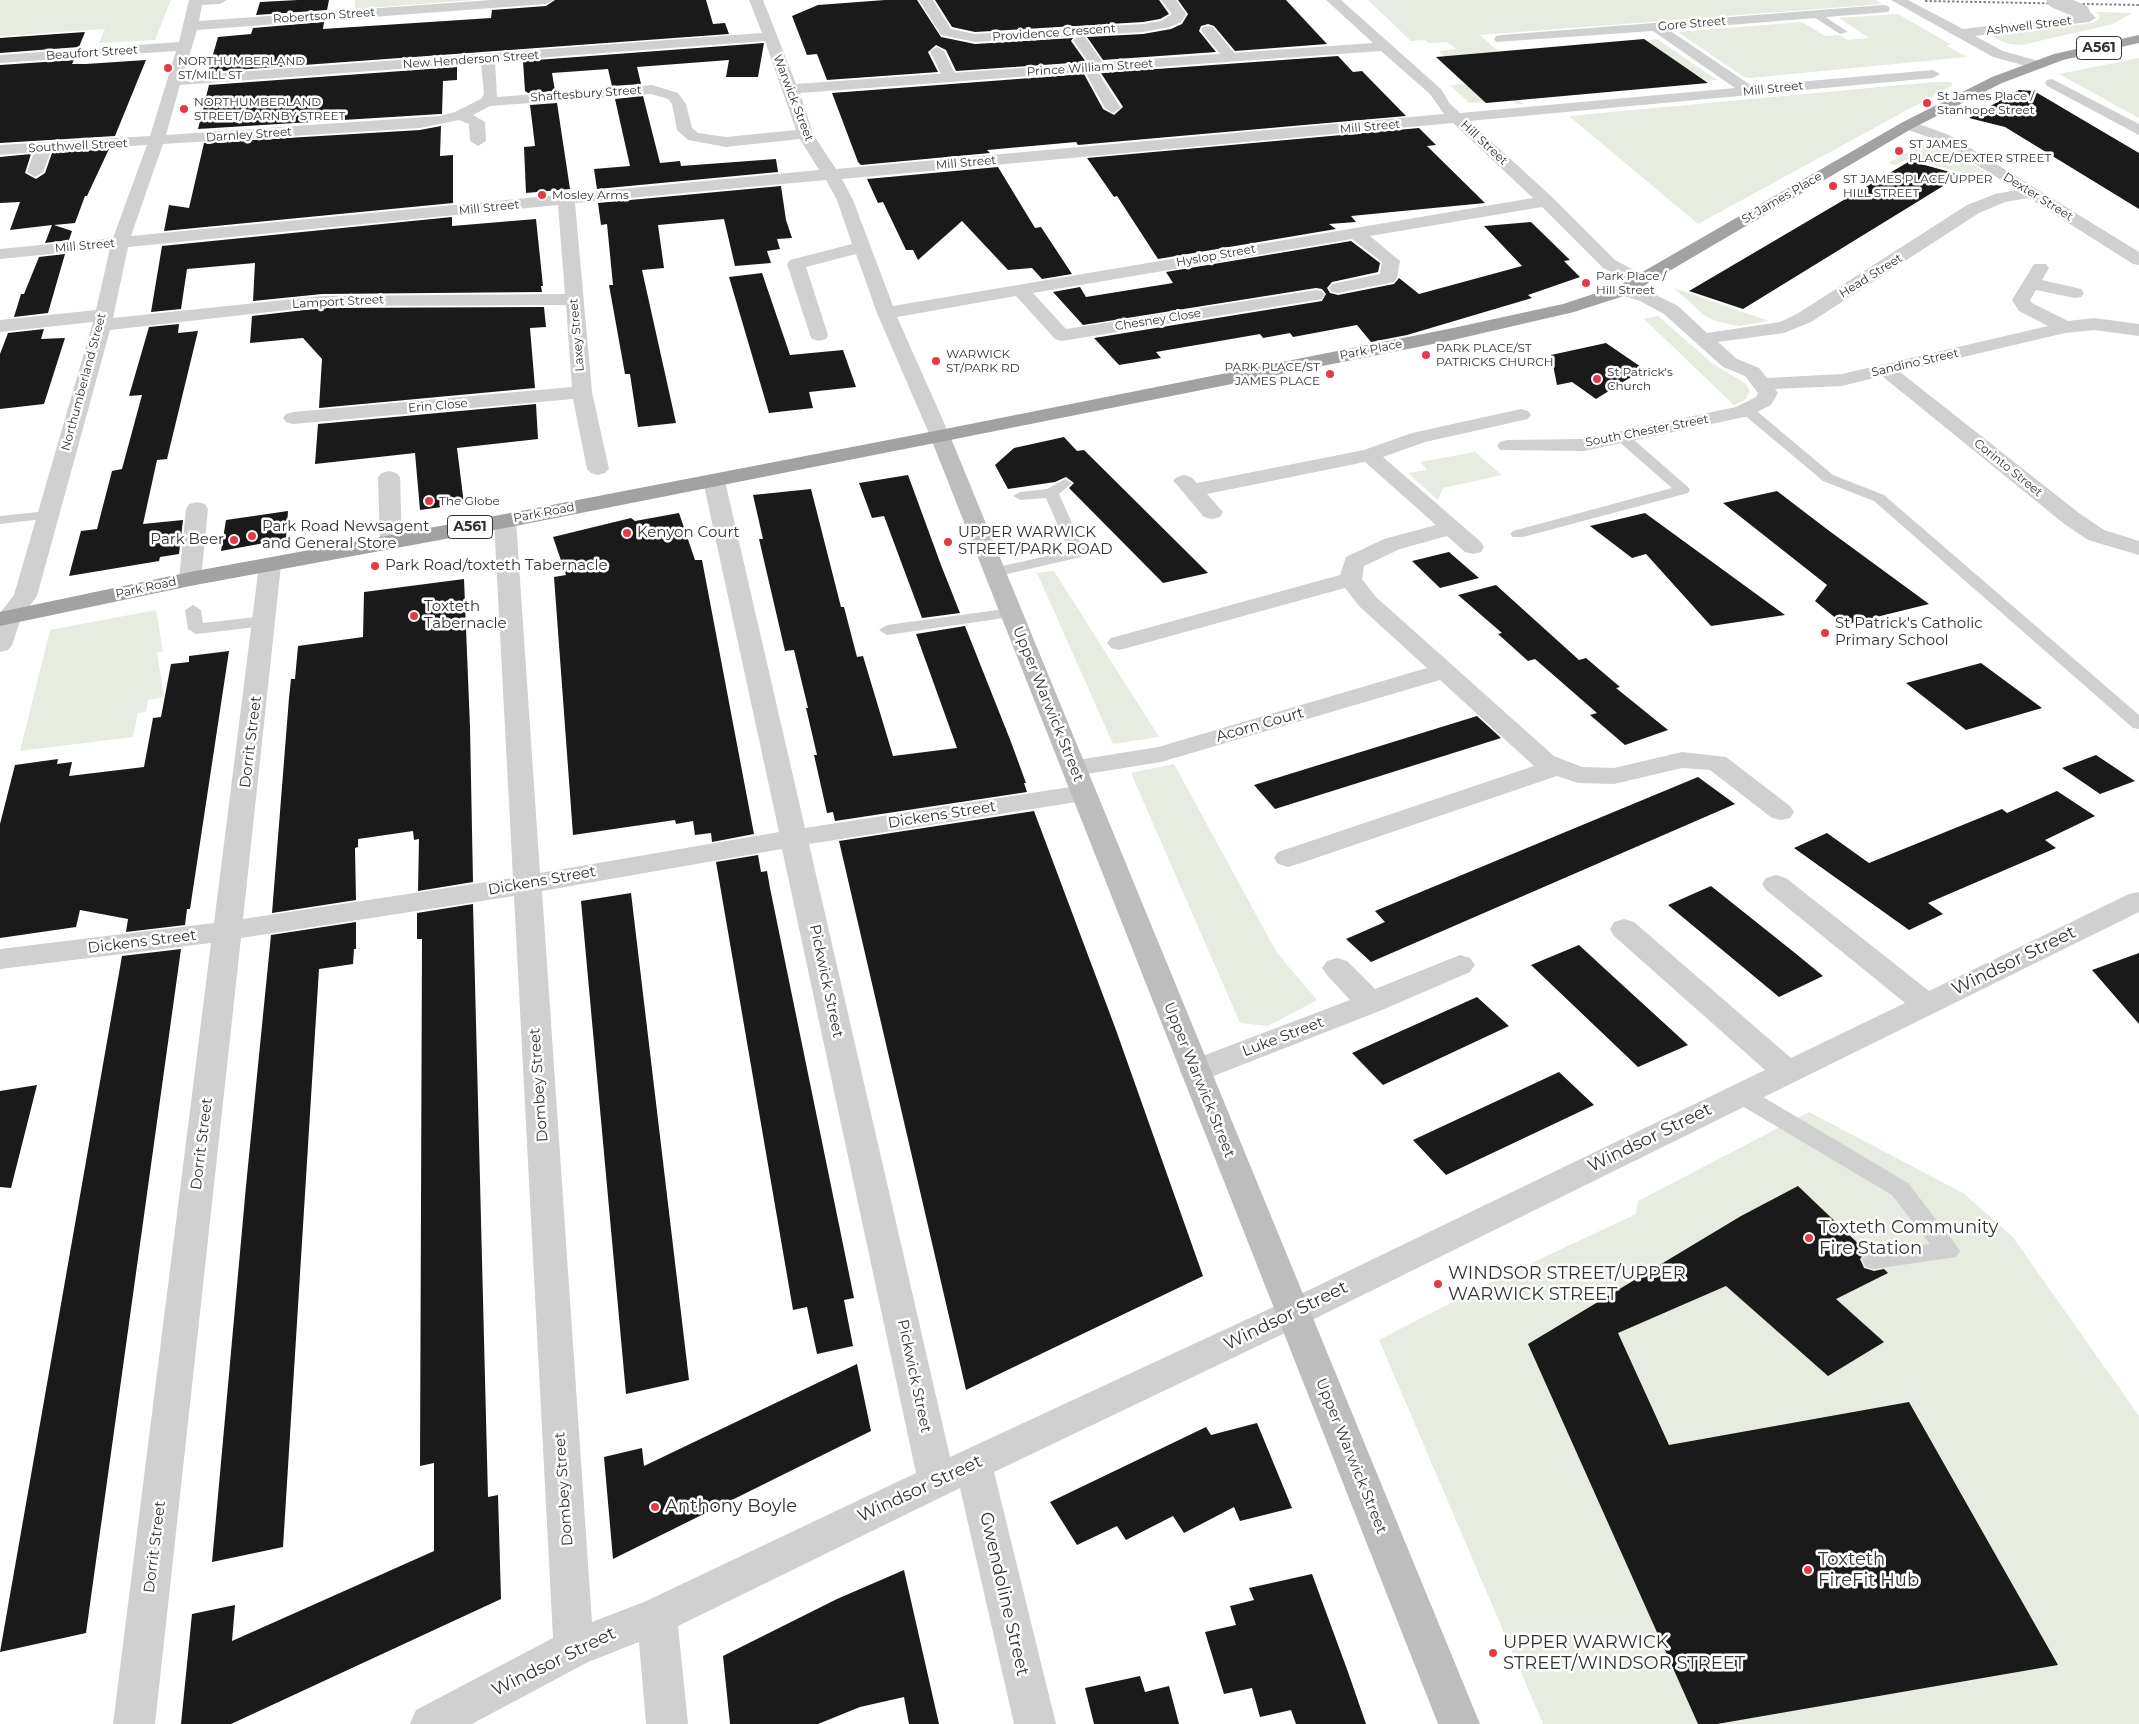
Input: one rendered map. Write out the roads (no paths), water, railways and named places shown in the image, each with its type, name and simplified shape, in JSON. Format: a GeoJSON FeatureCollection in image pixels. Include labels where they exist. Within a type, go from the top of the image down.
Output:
{"type":"FeatureCollection","features":[{"type":"Feature","properties":{"kind":"highway","name":"St James Place"},"geometry":{"type":"LineString","coordinates":[[1631,285],[1908,126],[1997,80],[2060,57],[2139,39]]}},
{"type":"Feature","properties":{"kind":"highway","name":"Park Place"},"geometry":{"type":"LineString","coordinates":[[940,436],[1514,321],[1568,308],[1631,285]]}},
{"type":"Feature","properties":{"kind":"highway","name":"Park Road"},"geometry":{"type":"LineString","coordinates":[[5,618],[190,578],[505,521],[940,436]]}},
{"type":"Feature","properties":{"kind":"main road","name":"Upper Warwick Street"},"geometry":{"type":"LineString","coordinates":[[940,436],[1459,1724]]}},
{"type":"Feature","properties":{"kind":"street"},"geometry":{"type":"LineString","coordinates":[[196,1],[220,0]]}},
{"type":"Feature","properties":{"kind":"street","name":"Robertson Street"},"geometry":{"type":"LineString","coordinates":[[191,26],[546,0]]}},
{"type":"Feature","properties":{"kind":"street","name":"Warwick Street"},"geometry":{"type":"LineString","coordinates":[[760,0],[769,37],[791,89],[805,134],[822,164],[832,175],[845,200],[886,313],[940,436]]}},
{"type":"Feature","properties":{"kind":"street","name":"Providence Crescent"},"geometry":{"type":"LineString","coordinates":[[926,0],[946,32],[959,36],[982,38],[1143,28],[1165,24],[1176,19],[1179,14],[1168,0]]}},
{"type":"Feature","properties":{"kind":"street","name":"Hill Street"},"geometry":{"type":"LineString","coordinates":[[1334,0],[1436,92],[1444,106],[1546,201],[1631,285],[1646,297],[1671,310],[1730,363],[1752,372],[1764,384]]}},
{"type":"Feature","properties":{"kind":"street"},"geometry":{"type":"LineString","coordinates":[[1898,0],[1998,54],[2037,65]]}},
{"type":"Feature","properties":{"kind":"street","name":"Ashwell Street"},"geometry":{"type":"LineString","coordinates":[[1960,34],[2089,18],[2082,12],[2054,0]]}},
{"type":"Feature","properties":{"kind":"street","name":"Northumberland Street"},"geometry":{"type":"LineString","coordinates":[[0,645],[5,618],[25,596],[103,320],[120,243],[156,141],[191,26],[196,1]]}},
{"type":"Feature","properties":{"kind":"street","name":"Gore Street"},"geometry":{"type":"LineString","coordinates":[[1501,39],[1883,9]]}},
{"type":"Feature","properties":{"kind":"street"},"geometry":{"type":"LineString","coordinates":[[1656,27],[1749,91]]}},
{"type":"Feature","properties":{"kind":"street"},"geometry":{"type":"LineString","coordinates":[[1208,30],[1230,57]]}},
{"type":"Feature","properties":{"kind":"street","name":"New Henderson Street"},"geometry":{"type":"LineString","coordinates":[[173,81],[769,37]]}},
{"type":"Feature","properties":{"kind":"street"},"geometry":{"type":"LineString","coordinates":[[1080,40],[1096,63],[1092,74],[1113,108]]}},
{"type":"Feature","properties":{"kind":"street","name":"Beaufort Street"},"geometry":{"type":"LineString","coordinates":[[0,59],[184,46]]}},
{"type":"Feature","properties":{"kind":"street","name":"Prince William Street"},"geometry":{"type":"LineString","coordinates":[[791,89],[1386,46]]}},
{"type":"Feature","properties":{"kind":"street"},"geometry":{"type":"LineString","coordinates":[[937,51],[950,78]]}},
{"type":"Feature","properties":{"kind":"street"},"geometry":{"type":"LineString","coordinates":[[488,58],[492,94],[488,102]]}},
{"type":"Feature","properties":{"kind":"street","name":"Mill Street"},"geometry":{"type":"LineString","coordinates":[[0,254],[832,175],[1933,74]]}},
{"type":"Feature","properties":{"kind":"street"},"geometry":{"type":"LineString","coordinates":[[2052,83],[2139,130]]}},
{"type":"Feature","properties":{"kind":"street","name":"Shaftesbury Street"},"geometry":{"type":"LineString","coordinates":[[488,102],[652,89],[673,96],[679,104],[686,130],[693,137],[726,142],[805,134]]}},
{"type":"Feature","properties":{"kind":"street","name":"Darnley Street"},"geometry":{"type":"LineString","coordinates":[[156,141],[420,123],[460,115],[488,102]]}},
{"type":"Feature","properties":{"kind":"street"},"geometry":{"type":"LineString","coordinates":[[460,115],[477,122],[478,141]]}},
{"type":"Feature","properties":{"kind":"street","name":"Dexter Street"},"geometry":{"type":"LineString","coordinates":[[1908,126],[1944,138],[2139,260]]}},
{"type":"Feature","properties":{"kind":"street","name":"Southwell Street"},"geometry":{"type":"LineString","coordinates":[[0,150],[156,141]]}},
{"type":"Feature","properties":{"kind":"street"},"geometry":{"type":"LineString","coordinates":[[35,172],[44,148]]}},
{"type":"Feature","properties":{"kind":"street","name":"Head Street"},"geometry":{"type":"LineString","coordinates":[[1703,339],[1784,327],[1804,318],[1973,209],[2001,198],[2031,192]]}},
{"type":"Feature","properties":{"kind":"street","name":"Laxey Street"},"geometry":{"type":"LineString","coordinates":[[566,200],[582,392],[598,469]]}},
{"type":"Feature","properties":{"kind":"street","name":"Hyslop Street"},"geometry":{"type":"LineString","coordinates":[[886,313],[1018,289],[1546,201]]}},
{"type":"Feature","properties":{"kind":"street"},"geometry":{"type":"LineString","coordinates":[[1338,288],[1388,278],[1391,261],[1354,232]]}},
{"type":"Feature","properties":{"kind":"street"},"geometry":{"type":"LineString","coordinates":[[819,335],[796,264],[861,247]]}},
{"type":"Feature","properties":{"kind":"street"},"geometry":{"type":"LineString","coordinates":[[2065,327],[2025,307],[2021,300],[2036,276],[2075,293]]}},
{"type":"Feature","properties":{"kind":"street","name":"Chesney Close"},"geometry":{"type":"LineString","coordinates":[[1018,289],[1062,335],[1316,295]]}},
{"type":"Feature","properties":{"kind":"street","name":"Lamport Street"},"geometry":{"type":"LineString","coordinates":[[0,326],[103,320],[322,301],[574,299]]}},
{"type":"Feature","properties":{"kind":"street","name":"Sandino Street"},"geometry":{"type":"LineString","coordinates":[[1764,384],[1842,380],[2065,327],[2094,324],[2139,330]]}},
{"type":"Feature","properties":{"kind":"street","name":"Corinto Street"},"geometry":{"type":"LineString","coordinates":[[1886,370],[2072,518],[2096,534],[2139,548]]}},
{"type":"Feature","properties":{"kind":"street","name":"South Chester Street"},"geometry":{"type":"LineString","coordinates":[[1507,446],[1584,445],[1747,410],[1764,401],[1768,393],[1764,384]]}},
{"type":"Feature","properties":{"kind":"street","name":"Erin Close"},"geometry":{"type":"LineString","coordinates":[[293,418],[582,392]]}},
{"type":"Feature","properties":{"kind":"street"},"geometry":{"type":"LineString","coordinates":[[1212,512],[1189,486],[1369,455],[1419,436],[1521,416]]}},
{"type":"Feature","properties":{"kind":"street"},"geometry":{"type":"LineString","coordinates":[[1369,455],[1473,547]]}},
{"type":"Feature","properties":{"kind":"street"},"geometry":{"type":"LineString","coordinates":[[389,477],[391,542]]}},
{"type":"Feature","properties":{"kind":"street","name":"Pickwick Street"},"geometry":{"type":"LineString","coordinates":[[714,481],[937,1481]]}},
{"type":"Feature","properties":{"kind":"street"},"geometry":{"type":"LineString","coordinates":[[190,578],[197,509]]}},
{"type":"Feature","properties":{"kind":"street","name":"Dombey Street"},"geometry":{"type":"LineString","coordinates":[[505,521],[574,1648]]}},
{"type":"Feature","properties":{"kind":"street"},"geometry":{"type":"LineString","coordinates":[[1350,579],[1354,562],[1392,544],[1451,528]]}},
{"type":"Feature","properties":{"kind":"street","name":"Dorrit Street"},"geometry":{"type":"LineString","coordinates":[[134,1724],[270,565]]}},
{"type":"Feature","properties":{"kind":"street"},"geometry":{"type":"LineString","coordinates":[[1119,644],[1350,579]]}},
{"type":"Feature","properties":{"kind":"street"},"geometry":{"type":"LineString","coordinates":[[1350,579],[1368,602],[1545,762],[1578,775],[1614,776],[1682,760],[1717,763],[1781,812]]}},
{"type":"Feature","properties":{"kind":"street","name":"Acorn Court"},"geometry":{"type":"LineString","coordinates":[[1079,781],[1161,754],[1444,671]]}},
{"type":"Feature","properties":{"kind":"street"},"geometry":{"type":"LineString","coordinates":[[1288,858],[1557,767]]}},
{"type":"Feature","properties":{"kind":"street","name":"Dickens Street"},"geometry":{"type":"LineString","coordinates":[[0,959],[227,931],[526,884],[794,838],[1079,781]]}},
{"type":"Feature","properties":{"kind":"street"},"geometry":{"type":"LineString","coordinates":[[1776,884],[1926,1004]]}},
{"type":"Feature","properties":{"kind":"street","name":"Windsor Street"},"geometry":{"type":"LineString","coordinates":[[431,1724],[574,1648],[657,1616],[937,1481],[1294,1313],[1786,1071],[2139,901]]}},
{"type":"Feature","properties":{"kind":"street"},"geometry":{"type":"LineString","coordinates":[[1624,929],[1786,1071]]}},
{"type":"Feature","properties":{"kind":"street","name":"Luke Street"},"geometry":{"type":"LineString","coordinates":[[1195,1071],[1371,1003],[1460,965]]}},
{"type":"Feature","properties":{"kind":"street"},"geometry":{"type":"LineString","coordinates":[[1337,968],[1371,1003]]}},
{"type":"Feature","properties":{"kind":"street","name":"Gwendoline Street"},"geometry":{"type":"LineString","coordinates":[[973,1465],[1035,1724]]}},
{"type":"Feature","properties":{"kind":"street"},"geometry":{"type":"LineString","coordinates":[[657,1616],[667,1724]]}},
{"type":"Feature","properties":{"kind":"lane"},"geometry":{"type":"LineString","coordinates":[[1815,14],[1843,32]]}},
{"type":"Feature","properties":{"kind":"lane"},"geometry":{"type":"LineString","coordinates":[[1747,410],[1828,478],[1879,498],[2139,724]]}},
{"type":"Feature","properties":{"kind":"lane"},"geometry":{"type":"LineString","coordinates":[[1518,534],[1683,490],[1622,437]]}},
{"type":"Feature","properties":{"kind":"lane"},"geometry":{"type":"LineString","coordinates":[[1020,496],[1051,493],[1065,482]]}},
{"type":"Feature","properties":{"kind":"lane"},"geometry":{"type":"LineString","coordinates":[[1051,493],[1078,553]]}},
{"type":"Feature","properties":{"kind":"lane"},"geometry":{"type":"LineString","coordinates":[[0,520],[47,515]]}},
{"type":"Feature","properties":{"kind":"lane"},"geometry":{"type":"LineString","coordinates":[[994,572],[1098,548]]}},
{"type":"Feature","properties":{"kind":"lane"},"geometry":{"type":"LineString","coordinates":[[193,610],[198,634],[265,620]]}},
{"type":"Feature","properties":{"kind":"lane"},"geometry":{"type":"LineString","coordinates":[[887,630],[1012,613]]}},
{"type":"Feature","properties":{"kind":"lane"},"geometry":{"type":"LineString","coordinates":[[1740,1094],[1900,1189],[1948,1251],[1874,1260]]}},
{"type":"Feature","properties":{"kind":"railway"},"geometry":{"type":"LineString","coordinates":[[1925,1],[2139,5]]}},
{"type":"Feature","properties":{"kind":"place","name":"NORTHUMBERLAND ST/MILL ST"},"geometry":{"type":"Point","coordinates":[168,68]}},
{"type":"Feature","properties":{"kind":"place","name":"St James Place / Stanhope Street"},"geometry":{"type":"Point","coordinates":[1927,103]}},
{"type":"Feature","properties":{"kind":"place","name":"NORTHUMBERLAND STREET/DARNBY STREET"},"geometry":{"type":"Point","coordinates":[184,109]}},
{"type":"Feature","properties":{"kind":"place","name":"ST JAMES PLACE/DEXTER STREET"},"geometry":{"type":"Point","coordinates":[1899,151]}},
{"type":"Feature","properties":{"kind":"place","name":"ST JAMES PLACE/UPPER HILL STREET"},"geometry":{"type":"Point","coordinates":[1833,186]}},
{"type":"Feature","properties":{"kind":"place","name":"Mosley Arms"},"geometry":{"type":"Point","coordinates":[542,195]}},
{"type":"Feature","properties":{"kind":"place","name":"Park Place / Hill Street"},"geometry":{"type":"Point","coordinates":[1586,283]}},
{"type":"Feature","properties":{"kind":"place","name":"PARK PLACE/ST PATRICKS CHURCH"},"geometry":{"type":"Point","coordinates":[1426,355]}},
{"type":"Feature","properties":{"kind":"place","name":"WARWICK ST/PARK RD"},"geometry":{"type":"Point","coordinates":[936,361]}},
{"type":"Feature","properties":{"kind":"place","name":"PARK PLACE/ST JAMES PLACE"},"geometry":{"type":"Point","coordinates":[1330,374]}},
{"type":"Feature","properties":{"kind":"place","name":"St Patrick's Church"},"geometry":{"type":"Point","coordinates":[1597,379]}},
{"type":"Feature","properties":{"kind":"place","name":"The Globe"},"geometry":{"type":"Point","coordinates":[429,501]}},
{"type":"Feature","properties":{"kind":"place","name":"Kenyon Court"},"geometry":{"type":"Point","coordinates":[627,533]}},
{"type":"Feature","properties":{"kind":"place","name":"Park Road Newsagent and General Store"},"geometry":{"type":"Point","coordinates":[252,536]}},
{"type":"Feature","properties":{"kind":"place","name":"Park Beer"},"geometry":{"type":"Point","coordinates":[234,540]}},
{"type":"Feature","properties":{"kind":"place","name":"UPPER WARWICK STREET/PARK ROAD"},"geometry":{"type":"Point","coordinates":[948,542]}},
{"type":"Feature","properties":{"kind":"place","name":"Park Road/toxteth Tabernacle"},"geometry":{"type":"Point","coordinates":[375,566]}},
{"type":"Feature","properties":{"kind":"place","name":"Toxteth Tabernacle"},"geometry":{"type":"Point","coordinates":[414,616]}},
{"type":"Feature","properties":{"kind":"place","name":"St Patrick's Catholic Primary School"},"geometry":{"type":"Point","coordinates":[1825,633]}},
{"type":"Feature","properties":{"kind":"place","name":"Toxteth Community Fire Station"},"geometry":{"type":"Point","coordinates":[1809,1238]}},
{"type":"Feature","properties":{"kind":"place","name":"WINDSOR STREET/UPPER WARWICK STREET"},"geometry":{"type":"Point","coordinates":[1438,1284]}},
{"type":"Feature","properties":{"kind":"place","name":"Anthony Boyle"},"geometry":{"type":"Point","coordinates":[655,1507]}},
{"type":"Feature","properties":{"kind":"place","name":"Toxteth FireFit Hub"},"geometry":{"type":"Point","coordinates":[1808,1570]}},
{"type":"Feature","properties":{"kind":"place","name":"UPPER WARWICK STREET/WINDSOR STREET"},"geometry":{"type":"Point","coordinates":[1493,1653]}}]}
